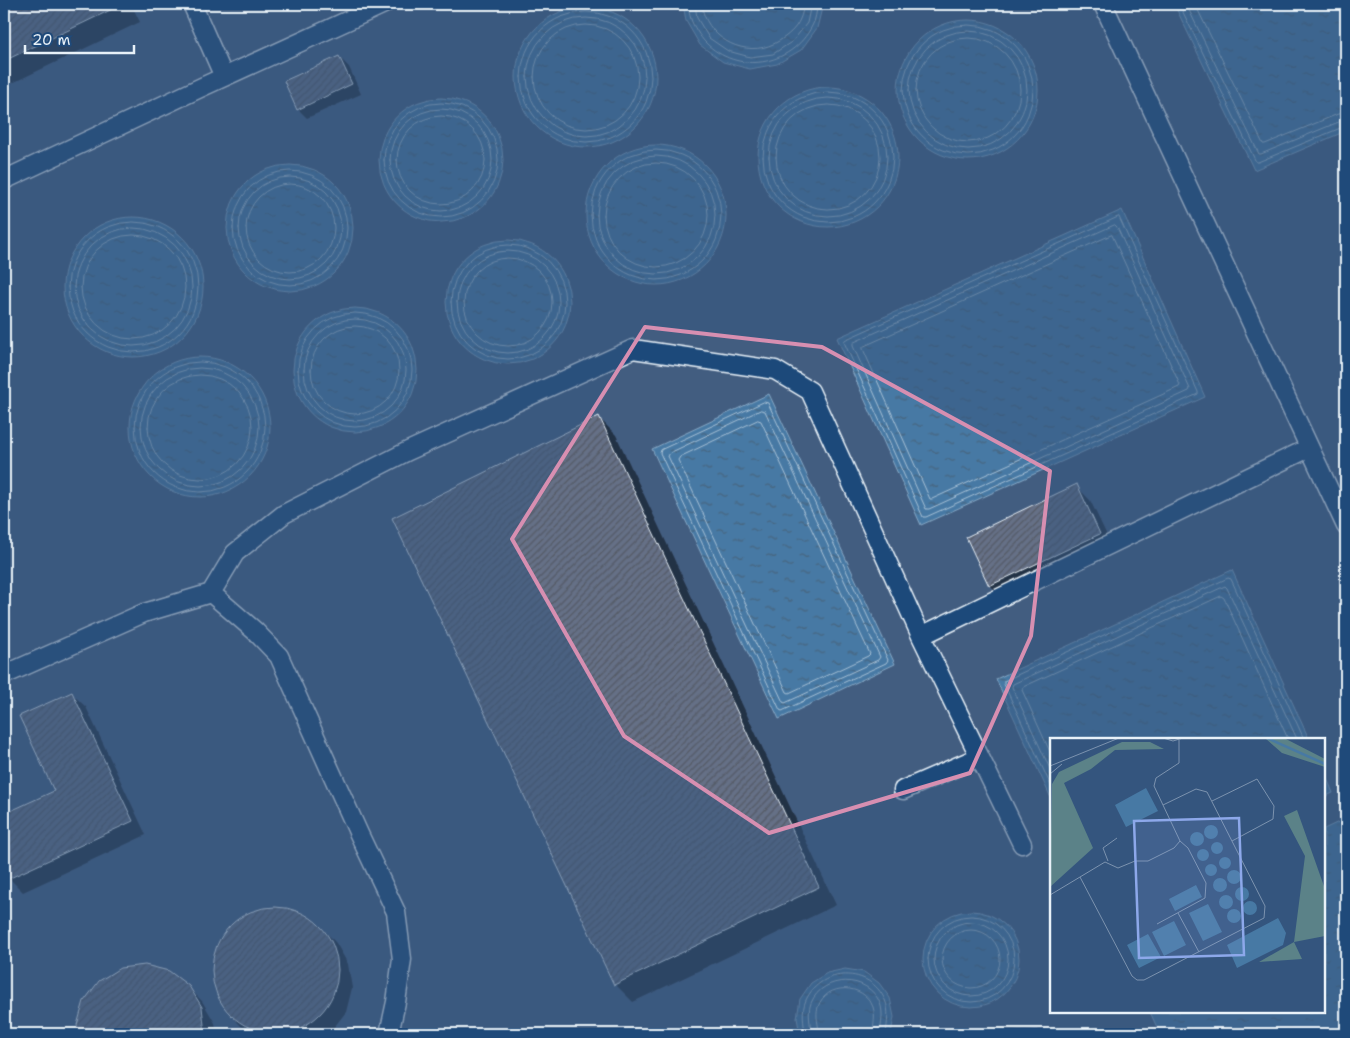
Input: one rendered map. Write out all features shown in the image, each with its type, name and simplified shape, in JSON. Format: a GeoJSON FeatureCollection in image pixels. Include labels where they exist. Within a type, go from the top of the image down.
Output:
{"type":"FeatureCollection","features":[{"type":"Feature","properties":{"kind":"lane"},"geometry":{"type":"LineString","coordinates":[[192,4],[224,77]]}},
{"type":"Feature","properties":{"kind":"lane"},"geometry":{"type":"LineString","coordinates":[[4,180],[384,4]]}},
{"type":"Feature","properties":{"kind":"lane"},"geometry":{"type":"LineString","coordinates":[[1103,4],[1346,526]]}},
{"type":"Feature","properties":{"kind":"lane"},"geometry":{"type":"LineString","coordinates":[[4,675],[144,614],[211,593],[234,553],[284,514],[408,451],[633,349],[775,370],[810,391],[921,636],[1022,844]]}},
{"type":"Feature","properties":{"kind":"lane"},"geometry":{"type":"LineString","coordinates":[[921,636],[1309,448]]}},
{"type":"Feature","properties":{"kind":"lane"},"geometry":{"type":"LineString","coordinates":[[211,593],[255,631],[279,656],[396,912],[402,959],[389,1034]]}},
{"type":"Feature","properties":{"kind":"lane"},"geometry":{"type":"LineString","coordinates":[[903,790],[979,757]]}},
{"type":"Feature","properties":{"kind":"highlighted area"},"geometry":{"type":"Polygon","coordinates":[[[645,327],[822,347],[1050,471],[1031,636],[970,773],[769,833],[624,736],[512,539],[645,327]]]}},
{"type":"Feature","properties":{"kind":"shaded area"},"geometry":{"type":"Polygon","coordinates":[[[4,4],[1346,4],[1346,1034],[4,1034],[4,4]]]}},
{"type":"Feature","properties":{"kind":"water"},"geometry":{"type":"Polygon","coordinates":[[[683,4],[823,4],[817,28],[801,50],[777,64],[750,69],[723,62],[700,45],[686,21],[683,4]]]}},
{"type":"Feature","properties":{"kind":"water"},"geometry":{"type":"Polygon","coordinates":[[[1174,4],[1346,4],[1346,131],[1254,170],[1174,4]]]}},
{"type":"Feature","properties":{"kind":"water"},"geometry":{"type":"Polygon","coordinates":[[[586,7],[600,8],[613,12],[625,18],[636,27],[645,38],[651,50],[655,63],[655,91],[651,104],[645,116],[636,127],[625,136],[613,142],[600,146],[586,147],[572,146],[559,142],[547,136],[536,127],[527,116],[521,104],[517,91],[516,77],[517,63],[521,50],[527,38],[536,27],[547,18],[559,12],[572,8],[586,7]]]}},
{"type":"Feature","properties":{"kind":"water"},"geometry":{"type":"Polygon","coordinates":[[[968,20],[982,21],[995,25],[1007,31],[1018,40],[1027,51],[1033,63],[1037,76],[1037,104],[1033,117],[1027,129],[1018,140],[1007,149],[995,155],[982,159],[968,160],[954,159],[941,155],[929,149],[918,140],[909,129],[903,117],[899,104],[898,90],[899,76],[903,63],[909,51],[918,40],[929,31],[941,25],[954,21],[968,20]]]}},
{"type":"Feature","properties":{"kind":"water"},"geometry":{"type":"Polygon","coordinates":[[[828,87],[842,88],[855,92],[867,98],[878,107],[887,118],[893,130],[897,143],[897,171],[893,184],[887,196],[878,207],[867,216],[855,222],[842,226],[828,227],[814,226],[801,222],[789,216],[778,207],[769,196],[763,184],[759,171],[758,157],[759,143],[763,130],[769,118],[778,107],[789,98],[801,92],[814,88],[828,87]]]}},
{"type":"Feature","properties":{"kind":"water"},"geometry":{"type":"Polygon","coordinates":[[[441,98],[465,102],[485,116],[499,136],[503,160],[499,184],[485,204],[465,218],[441,222],[417,218],[397,204],[383,184],[379,160],[383,136],[397,116],[417,102],[441,98]]]}},
{"type":"Feature","properties":{"kind":"water"},"geometry":{"type":"Polygon","coordinates":[[[656,145],[670,146],[683,150],[695,156],[706,165],[715,176],[721,188],[725,201],[725,229],[721,242],[715,254],[706,265],[695,274],[683,280],[670,284],[656,285],[642,284],[629,280],[617,274],[606,265],[597,254],[591,242],[587,229],[586,215],[587,201],[591,188],[597,176],[606,165],[617,156],[629,150],[642,146],[656,145]]]}},
{"type":"Feature","properties":{"kind":"water"},"geometry":{"type":"Polygon","coordinates":[[[290,165],[314,170],[334,184],[348,204],[353,228],[348,252],[334,272],[314,286],[290,291],[266,286],[246,272],[232,252],[227,228],[232,204],[246,184],[266,170],[290,165]]]}},
{"type":"Feature","properties":{"kind":"water"},"geometry":{"type":"Polygon","coordinates":[[[1122,210],[1205,397],[921,525],[837,338],[1122,210]]]}},
{"type":"Feature","properties":{"kind":"water"},"geometry":{"type":"Polygon","coordinates":[[[133,217],[147,218],[160,222],[172,228],[183,237],[192,248],[198,260],[202,273],[202,301],[198,314],[192,326],[183,337],[172,346],[160,352],[147,356],[133,357],[119,356],[106,352],[94,346],[83,337],[74,326],[68,314],[64,301],[63,287],[64,273],[68,260],[74,248],[83,237],[94,228],[106,222],[119,218],[133,217]]]}},
{"type":"Feature","properties":{"kind":"water"},"geometry":{"type":"Polygon","coordinates":[[[508,240],[532,244],[552,258],[566,278],[570,302],[566,326],[552,346],[532,360],[508,364],[484,360],[464,346],[450,326],[446,302],[450,278],[464,258],[484,244],[508,240]]]}},
{"type":"Feature","properties":{"kind":"water"},"geometry":{"type":"Polygon","coordinates":[[[355,308],[379,312],[399,326],[413,346],[417,370],[413,394],[399,414],[379,428],[355,432],[331,428],[311,414],[297,394],[293,370],[297,346],[311,326],[331,312],[355,308]]]}},
{"type":"Feature","properties":{"kind":"water"},"geometry":{"type":"Polygon","coordinates":[[[200,357],[214,358],[227,362],[239,368],[250,377],[259,388],[265,400],[269,413],[269,441],[265,454],[259,466],[250,477],[239,486],[227,492],[214,496],[200,497],[186,496],[173,492],[161,486],[150,477],[141,466],[135,454],[131,441],[130,427],[131,413],[135,400],[141,388],[150,377],[161,368],[173,362],[186,358],[200,357]]]}},
{"type":"Feature","properties":{"kind":"water"},"geometry":{"type":"Polygon","coordinates":[[[769,394],[895,664],[779,719],[652,449],[769,394]]]}},
{"type":"Feature","properties":{"kind":"water"},"geometry":{"type":"Polygon","coordinates":[[[1232,570],[1309,738],[1050,738],[1050,796],[996,679],[1232,570]]]}},
{"type":"Feature","properties":{"kind":"water"},"geometry":{"type":"Polygon","coordinates":[[[1325,773],[1333,793],[1325,797],[1325,773]]]}},
{"type":"Feature","properties":{"kind":"water"},"geometry":{"type":"Polygon","coordinates":[[[1345,819],[1346,821],[1346,1034],[1160,1034],[1150,1013],[1325,1013],[1325,829],[1345,819]]]}},
{"type":"Feature","properties":{"kind":"water"},"geometry":{"type":"Polygon","coordinates":[[[971,911],[989,915],[1005,925],[1015,941],[1019,959],[1015,977],[1005,993],[989,1003],[971,1007],[953,1003],[937,993],[927,977],[923,959],[927,941],[937,925],[953,915],[971,911]]]}},
{"type":"Feature","properties":{"kind":"water"},"geometry":{"type":"Polygon","coordinates":[[[845,969],[864,972],[879,983],[890,998],[894,1017],[891,1034],[800,1034],[797,1018],[800,999],[811,983],[827,973],[845,969]]]}},
{"type":"Feature","properties":{"kind":"water"},"geometry":{"type":"Polygon","coordinates":[[[1036,1030],[1049,1034],[1011,1034],[1015,1032],[1036,1030]]]}},
{"type":"Feature","properties":{"kind":"building"},"geometry":{"type":"Polygon","coordinates":[[[4,4],[123,4],[4,61],[4,4]]]}},
{"type":"Feature","properties":{"kind":"building"},"geometry":{"type":"Polygon","coordinates":[[[339,56],[352,84],[297,110],[284,81],[339,56]]]}},
{"type":"Feature","properties":{"kind":"building"},"geometry":{"type":"Polygon","coordinates":[[[599,416],[819,887],[614,985],[392,518],[599,416]]]}},
{"type":"Feature","properties":{"kind":"building"},"geometry":{"type":"Polygon","coordinates":[[[1077,484],[1100,534],[989,586],[966,537],[1077,484]]]}},
{"type":"Feature","properties":{"kind":"building"},"geometry":{"type":"Polygon","coordinates":[[[72,692],[133,821],[8,879],[4,870],[4,814],[54,791],[19,716],[72,692]]]}},
{"type":"Feature","properties":{"kind":"building"},"geometry":{"type":"Polygon","coordinates":[[[275,907],[299,912],[320,925],[333,946],[338,970],[333,994],[320,1015],[299,1028],[275,1033],[251,1028],[230,1015],[217,994],[212,970],[217,946],[230,925],[251,912],[275,907]]]}},
{"type":"Feature","properties":{"kind":"building"},"geometry":{"type":"Polygon","coordinates":[[[145,965],[169,971],[189,986],[202,1007],[205,1034],[79,1034],[77,1025],[84,1001],[99,981],[120,968],[145,965]]]}}]}
